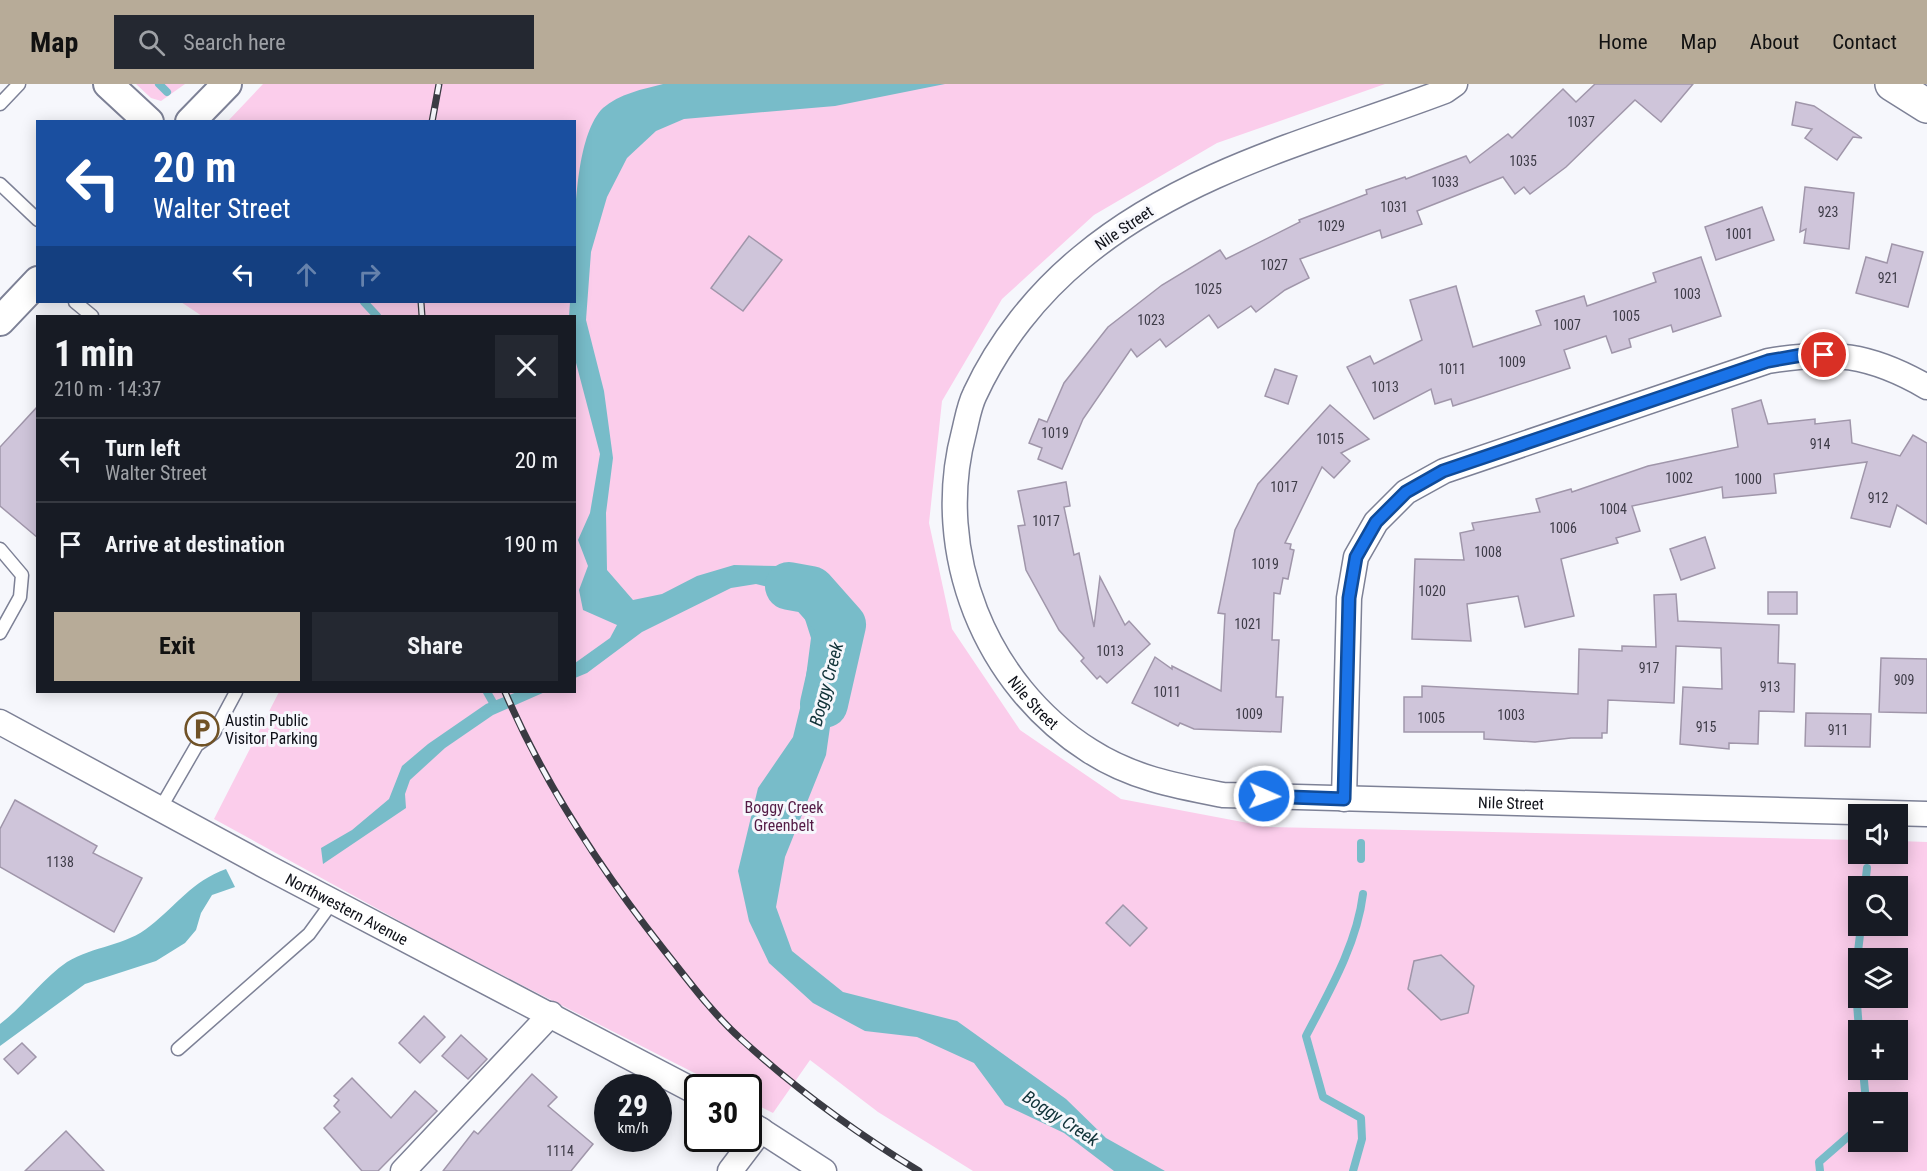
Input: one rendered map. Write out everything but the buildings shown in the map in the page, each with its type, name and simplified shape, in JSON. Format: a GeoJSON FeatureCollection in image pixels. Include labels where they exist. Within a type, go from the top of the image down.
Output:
{"type":"FeatureCollection","features":[{"type":"Feature","properties":{"kind":"main road"},"geometry":{"type":"LineString","coordinates":[[1892,84],[1927,106]]}},
{"type":"Feature","properties":{"kind":"street"},"geometry":{"type":"LineString","coordinates":[[108,84],[147,120]]}},
{"type":"Feature","properties":{"kind":"street"},"geometry":{"type":"LineString","coordinates":[[192,120],[227,84]]}},
{"type":"Feature","properties":{"kind":"street","name":"Nile Street"},"geometry":{"type":"LineString","coordinates":[[1455,84],[1445,91],[1376,117],[1233,166],[1153,207],[1081,257],[1019,320],[974,396],[955,464],[954,528],[969,596],[995,655],[1032,704],[1090,751],[1154,782],[1223,795],[1927,814]]}},
{"type":"Feature","properties":{"kind":"street"},"geometry":{"type":"LineString","coordinates":[[0,321],[36,283]]}},
{"type":"Feature","properties":{"kind":"street"},"geometry":{"type":"LineString","coordinates":[[1344,799],[1349,598],[1356,557],[1376,522],[1406,492],[1443,471],[1768,361],[1808,354],[1856,357],[1900,371],[1927,387]]}},
{"type":"Feature","properties":{"kind":"street","name":"Northwestern Avenue"},"geometry":{"type":"LineString","coordinates":[[0,722],[333,901],[684,1085]]}},
{"type":"Feature","properties":{"kind":"street"},"geometry":{"type":"LineString","coordinates":[[403,1171],[551,1014]]}},
{"type":"Feature","properties":{"kind":"street"},"geometry":{"type":"LineString","coordinates":[[762,1131],[824,1171]]}},
{"type":"Feature","properties":{"kind":"street"},"geometry":{"type":"LineString","coordinates":[[730,1171],[741,1152]]}},
{"type":"Feature","properties":{"kind":"lane"},"geometry":{"type":"LineString","coordinates":[[0,104],[19,84]]}},
{"type":"Feature","properties":{"kind":"lane"},"geometry":{"type":"LineString","coordinates":[[0,184],[36,218]]}},
{"type":"Feature","properties":{"kind":"lane"},"geometry":{"type":"LineString","coordinates":[[76,303],[91,315]]}},
{"type":"Feature","properties":{"kind":"lane"},"geometry":{"type":"LineString","coordinates":[[0,549],[22,575],[20,597],[0,633]]}},
{"type":"Feature","properties":{"kind":"lane"},"geometry":{"type":"LineString","coordinates":[[160,809],[197,745],[214,732],[235,693]]}},
{"type":"Feature","properties":{"kind":"lane"},"geometry":{"type":"LineString","coordinates":[[178,1049],[309,934],[333,901]]}},
{"type":"Feature","properties":{"kind":"green space"},"geometry":{"type":"Polygon","coordinates":[[[136,84],[185,84],[161,101],[151,98],[136,84]]]}},
{"type":"Feature","properties":{"kind":"green space","name":"Boggy Creek Greenbelt"},"geometry":{"type":"Polygon","coordinates":[[[263,84],[1385,84],[1217,143],[1094,215],[1002,299],[942,401],[929,523],[952,629],[1020,730],[1121,799],[1269,827],[1848,840],[1848,864],[1908,864],[1908,841],[1927,842],[1927,1171],[973,1171],[878,1112],[810,1060],[773,1113],[762,1108],[762,1074],[696,1074],[447,947],[214,819],[278,693],[576,693],[576,315],[200,315],[182,303],[576,303],[576,120],[229,120],[263,84]]]}},
{"type":"Feature","properties":{"kind":"water"},"geometry":{"type":"Polygon","coordinates":[[[663,84],[945,84],[835,106],[684,119],[656,131],[627,158],[607,197],[591,252],[586,320],[604,391],[613,458],[606,513],[607,570],[633,600],[662,594],[697,576],[734,565],[778,566],[826,586],[840,610],[837,678],[826,755],[785,857],[776,907],[792,951],[843,992],[957,1021],[1066,1099],[1106,1138],[1165,1171],[1114,1171],[1064,1133],[1005,1105],[974,1063],[917,1037],[865,1031],[813,1003],[769,963],[749,921],[738,871],[758,788],[793,737],[804,692],[811,638],[797,594],[756,584],[731,588],[642,632],[587,673],[576,678],[576,662],[610,638],[617,625],[583,610],[579,590],[588,566],[578,540],[590,513],[600,454],[576,363],[576,315],[569,315],[570,303],[576,303],[576,200],[579,171],[592,124],[603,108],[639,90],[663,84]]]}},
{"type":"Feature","properties":{"kind":"water"},"geometry":{"type":"Polygon","coordinates":[[[514,693],[543,693],[493,715],[445,748],[410,780],[405,794],[406,808],[323,864],[321,848],[352,830],[389,799],[402,766],[428,744],[486,704],[514,693]]]}},
{"type":"Feature","properties":{"kind":"water"},"geometry":{"type":"Polygon","coordinates":[[[226,869],[235,887],[212,895],[201,913],[196,930],[185,943],[156,961],[85,984],[0,1046],[0,1024],[58,969],[88,952],[141,933],[203,880],[226,869]]]}},
{"type":"Feature","properties":{"kind":"waterway"},"geometry":{"type":"LineString","coordinates":[[159,84],[167,92]]}},
{"type":"Feature","properties":{"kind":"waterway"},"geometry":{"type":"LineString","coordinates":[[365,303],[376,315]]}},
{"type":"Feature","properties":{"kind":"waterway","name":"Boggy Creek"},"geometry":{"type":"LineString","coordinates":[[789,586],[811,590],[842,625],[824,704]]}},
{"type":"Feature","properties":{"kind":"waterway"},"geometry":{"type":"LineString","coordinates":[[488,693],[496,708]]}},
{"type":"Feature","properties":{"kind":"waterway"},"geometry":{"type":"LineString","coordinates":[[1361,843],[1361,859]]}},
{"type":"Feature","properties":{"kind":"waterway"},"geometry":{"type":"LineString","coordinates":[[1866,876],[1867,868]]}},
{"type":"Feature","properties":{"kind":"waterway"},"geometry":{"type":"LineString","coordinates":[[1353,1171],[1362,1139],[1361,1118],[1323,1097],[1306,1036],[1333,985],[1348,949],[1360,913],[1363,894]]}},
{"type":"Feature","properties":{"kind":"waterway"},"geometry":{"type":"LineString","coordinates":[[1858,1020],[1855,977],[1860,936]]}},
{"type":"Feature","properties":{"kind":"waterway"},"geometry":{"type":"LineString","coordinates":[[1864,1080],[1865,1092]]}},
{"type":"Feature","properties":{"kind":"waterway"},"geometry":{"type":"LineString","coordinates":[[1820,1171],[1819,1162],[1848,1137]]}},
{"type":"Feature","properties":{"kind":"railway"},"geometry":{"type":"LineString","coordinates":[[432,120],[439,84]]}},
{"type":"Feature","properties":{"kind":"railway"},"geometry":{"type":"LineString","coordinates":[[421,303],[422,315]]}},
{"type":"Feature","properties":{"kind":"railway"},"geometry":{"type":"LineString","coordinates":[[505,693],[538,760],[576,826],[618,889],[710,1007],[741,1039],[805,1093],[849,1126],[919,1171]]}},
{"type":"Feature","properties":{"kind":"place","name":"Austin Public Visitor Parking"},"geometry":{"type":"Point","coordinates":[202,729]}},
{"type":"Feature","properties":{"kind":"route"},"geometry":{"type":"LineString","coordinates":[[1264,796],[1344,799],[1349,598],[1356,557],[1376,522],[1406,492],[1443,471],[1768,361],[1808,354],[1824,355]]}}]}
